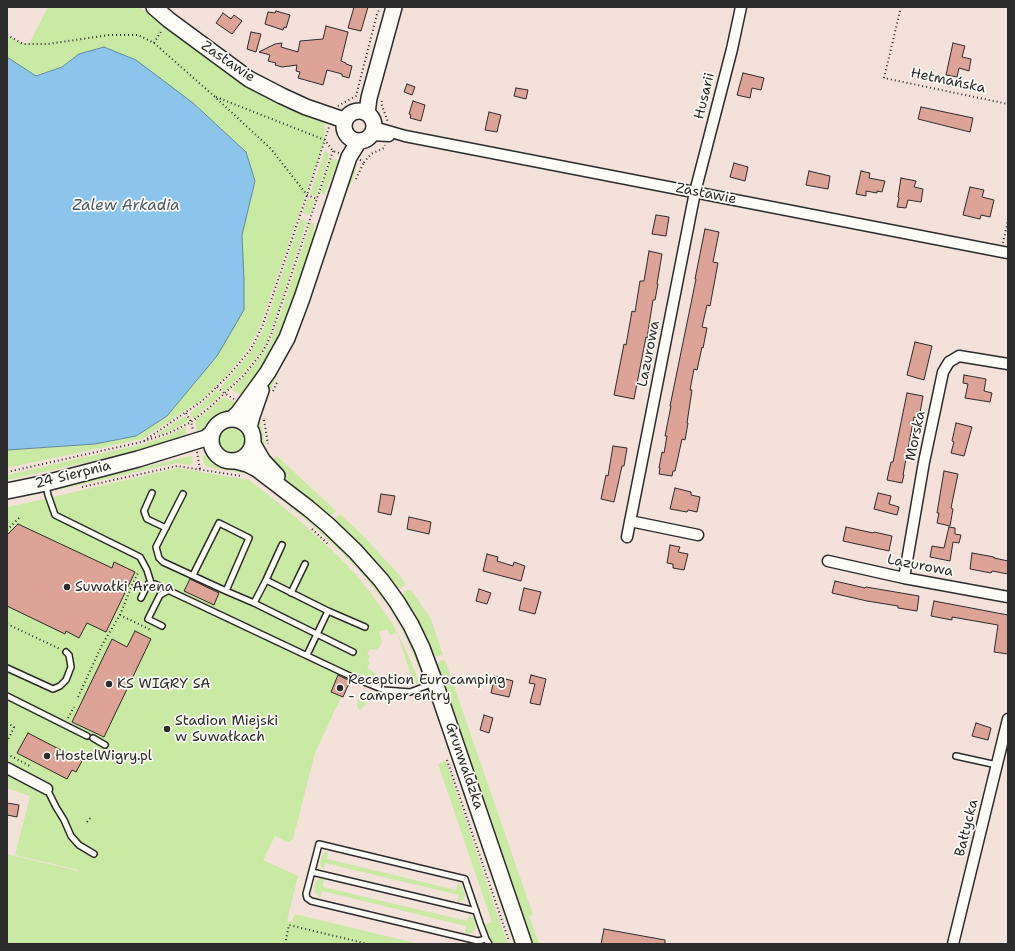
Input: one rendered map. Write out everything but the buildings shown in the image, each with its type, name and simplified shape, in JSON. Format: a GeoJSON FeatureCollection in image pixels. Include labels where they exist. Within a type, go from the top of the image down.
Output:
{"type":"FeatureCollection","features":[{"type":"Feature","properties":{"kind":"main road","name":"Zastawie"},"geometry":{"type":"LineString","coordinates":[[154,7],[168,20],[249,79],[282,96],[361,131]]}},
{"type":"Feature","properties":{"kind":"main road"},"geometry":{"type":"LineString","coordinates":[[362,112],[376,97],[394,7]]}},
{"type":"Feature","properties":{"kind":"main road"},"geometry":{"type":"LineString","coordinates":[[232,419],[239,412],[268,372],[287,338],[350,157],[361,131],[372,119],[362,112],[351,112],[347,116],[361,131]]}},
{"type":"Feature","properties":{"kind":"main road"},"geometry":{"type":"LineString","coordinates":[[249,427],[268,372]]}},
{"type":"Feature","properties":{"kind":"main road"},"geometry":{"type":"LineString","coordinates":[[236,419],[242,421],[249,427],[253,436],[253,444],[248,454],[242,458],[236,461],[229,461],[223,459],[214,450],[211,437],[212,433],[217,425],[222,421],[236,419]]}},
{"type":"Feature","properties":{"kind":"main road","name":"24 Sierpnia"},"geometry":{"type":"LineString","coordinates":[[7,491],[138,459],[206,438],[212,433]]}},
{"type":"Feature","properties":{"kind":"main road","name":"Grunwaldzka"},"geometry":{"type":"LineString","coordinates":[[253,444],[263,461],[308,508]]}},
{"type":"Feature","properties":{"kind":"main road","name":"24 Sierpnia"},"geometry":{"type":"LineString","coordinates":[[138,459],[206,451],[218,455]]}},
{"type":"Feature","properties":{"kind":"main road","name":"Grunwaldzka"},"geometry":{"type":"LineString","coordinates":[[236,461],[248,464],[257,469],[328,525],[381,580],[411,625],[422,648],[435,683],[524,944]]}},
{"type":"Feature","properties":{"kind":"street","name":"Husarii"},"geometry":{"type":"LineString","coordinates":[[695,192],[742,7]]}},
{"type":"Feature","properties":{"kind":"street","name":"Zastawie"},"geometry":{"type":"LineString","coordinates":[[361,131],[405,136]]}},
{"type":"Feature","properties":{"kind":"street","name":"Zastawie"},"geometry":{"type":"LineString","coordinates":[[361,131],[405,136],[1004,252]]}},
{"type":"Feature","properties":{"kind":"street","name":"Lazurowa"},"geometry":{"type":"LineString","coordinates":[[627,537],[695,192]]}},
{"type":"Feature","properties":{"kind":"street","name":"Morska"},"geometry":{"type":"LineString","coordinates":[[904,578],[924,462],[943,372],[949,362],[959,356],[1008,364]]}},
{"type":"Feature","properties":{"kind":"street"},"geometry":{"type":"LineString","coordinates":[[630,522],[698,535]]}},
{"type":"Feature","properties":{"kind":"street","name":"Lazurowa"},"geometry":{"type":"LineString","coordinates":[[828,561],[904,578],[1008,597]]}},
{"type":"Feature","properties":{"kind":"street","name":"Bałtycka"},"geometry":{"type":"LineString","coordinates":[[953,944],[1008,719]]}},
{"type":"Feature","properties":{"kind":"street"},"geometry":{"type":"LineString","coordinates":[[7,768],[47,788]]}},
{"type":"Feature","properties":{"kind":"lane"},"geometry":{"type":"LineString","coordinates":[[46,482],[48,495],[55,515],[140,557],[147,570],[151,583]]}},
{"type":"Feature","properties":{"kind":"lane"},"geometry":{"type":"LineString","coordinates":[[152,493],[144,511],[147,519],[166,528]]}},
{"type":"Feature","properties":{"kind":"lane"},"geometry":{"type":"LineString","coordinates":[[183,494],[156,547],[159,558],[163,562],[254,603],[353,652]]}},
{"type":"Feature","properties":{"kind":"lane"},"geometry":{"type":"LineString","coordinates":[[193,575],[219,524],[249,538],[226,591]]}},
{"type":"Feature","properties":{"kind":"lane"},"geometry":{"type":"LineString","coordinates":[[254,603],[282,546]]}},
{"type":"Feature","properties":{"kind":"lane"},"geometry":{"type":"LineString","coordinates":[[291,593],[305,564]]}},
{"type":"Feature","properties":{"kind":"lane"},"geometry":{"type":"LineString","coordinates":[[266,580],[364,627]]}},
{"type":"Feature","properties":{"kind":"lane"},"geometry":{"type":"LineString","coordinates":[[151,583],[169,590],[352,677],[384,690],[410,692],[435,683]]}},
{"type":"Feature","properties":{"kind":"lane"},"geometry":{"type":"LineString","coordinates":[[141,598],[148,584],[151,583]]}},
{"type":"Feature","properties":{"kind":"lane"},"geometry":{"type":"LineString","coordinates":[[162,626],[148,619],[160,595],[169,590]]}},
{"type":"Feature","properties":{"kind":"lane"},"geometry":{"type":"LineString","coordinates":[[307,656],[328,611]]}},
{"type":"Feature","properties":{"kind":"lane"},"geometry":{"type":"LineString","coordinates":[[7,668],[52,689],[60,686],[66,680],[72,667],[66,652]]}},
{"type":"Feature","properties":{"kind":"lane"},"geometry":{"type":"LineString","coordinates":[[7,696],[87,736]]}},
{"type":"Feature","properties":{"kind":"lane"},"geometry":{"type":"LineString","coordinates":[[93,738],[105,745]]}},
{"type":"Feature","properties":{"kind":"lane"},"geometry":{"type":"LineString","coordinates":[[956,756],[997,765]]}},
{"type":"Feature","properties":{"kind":"lane"},"geometry":{"type":"LineString","coordinates":[[47,788],[71,836],[78,845],[94,854]]}},
{"type":"Feature","properties":{"kind":"lane"},"geometry":{"type":"LineString","coordinates":[[486,939],[478,942],[310,901],[306,894],[319,844],[465,879],[489,944]]}},
{"type":"Feature","properties":{"kind":"lane"},"geometry":{"type":"LineString","coordinates":[[312,872],[476,911]]}},
{"type":"Feature","properties":{"kind":"path"},"geometry":{"type":"LineString","coordinates":[[334,108],[356,96],[377,14],[381,7]]}},
{"type":"Feature","properties":{"kind":"path","name":"Hetmańska"},"geometry":{"type":"LineString","coordinates":[[901,7],[884,78],[1008,104]]}},
{"type":"Feature","properties":{"kind":"path"},"geometry":{"type":"LineString","coordinates":[[154,43],[168,20]]}},
{"type":"Feature","properties":{"kind":"path"},"geometry":{"type":"LineString","coordinates":[[7,35],[23,44],[48,44],[109,35],[138,35],[154,43],[271,149],[307,195],[316,199]]}},
{"type":"Feature","properties":{"kind":"path"},"geometry":{"type":"LineString","coordinates":[[141,442],[202,401],[229,375],[250,349],[262,327],[325,140],[214,96]]}},
{"type":"Feature","properties":{"kind":"path"},"geometry":{"type":"LineString","coordinates":[[361,131],[389,125],[381,103],[376,97]]}},
{"type":"Feature","properties":{"kind":"path"},"geometry":{"type":"LineString","coordinates":[[7,472],[141,442],[169,433],[191,422],[209,408],[242,376],[261,354],[267,344],[277,319],[333,151]]}},
{"type":"Feature","properties":{"kind":"path"},"geometry":{"type":"LineString","coordinates":[[1004,252],[1008,220]]}},
{"type":"Feature","properties":{"kind":"path"},"geometry":{"type":"LineString","coordinates":[[7,530],[19,518]]}},
{"type":"Feature","properties":{"kind":"path"},"geometry":{"type":"LineString","coordinates":[[78,697],[102,644],[120,615],[132,585],[140,571]]}},
{"type":"Feature","properties":{"kind":"path"},"geometry":{"type":"LineString","coordinates":[[120,615],[145,627]]}},
{"type":"Feature","properties":{"kind":"path"},"geometry":{"type":"LineString","coordinates":[[7,624],[66,652]]}},
{"type":"Feature","properties":{"kind":"path"},"geometry":{"type":"LineString","coordinates":[[68,718],[74,707]]}},
{"type":"Feature","properties":{"kind":"path"},"geometry":{"type":"LineString","coordinates":[[7,723],[14,727],[7,742]]}},
{"type":"Feature","properties":{"kind":"path"},"geometry":{"type":"LineString","coordinates":[[7,754],[30,766]]}},
{"type":"Feature","properties":{"kind":"path"},"geometry":{"type":"LineString","coordinates":[[87,822],[92,816]]}},
{"type":"Feature","properties":{"kind":"path"},"geometry":{"type":"LineString","coordinates":[[285,944],[289,925],[368,944]]}},
{"type":"Feature","properties":{"kind":"green space"},"geometry":{"type":"Polygon","coordinates":[[[48,7],[140,7],[168,30],[245,86],[298,113],[324,123],[324,142],[260,326],[249,348],[228,374],[201,400],[142,439],[7,468],[7,450],[95,444],[167,416],[217,356],[230,333],[244,280],[242,235],[255,181],[245,152],[193,103],[79,54],[62,67],[36,76],[7,57],[7,35],[23,44],[29,44],[48,7]]]}},
{"type":"Feature","properties":{"kind":"green space"},"geometry":{"type":"Polygon","coordinates":[[[326,150],[329,156],[316,197],[310,194],[326,150]]]}},
{"type":"Feature","properties":{"kind":"green space"},"geometry":{"type":"Polygon","coordinates":[[[331,160],[339,160],[324,195],[320,192],[331,160]]]}},
{"type":"Feature","properties":{"kind":"green space"},"geometry":{"type":"Polygon","coordinates":[[[354,167],[356,167],[356,171],[335,220],[294,337],[264,405],[259,405],[294,331],[333,217],[354,167]]]}},
{"type":"Feature","properties":{"kind":"green space"},"geometry":{"type":"Polygon","coordinates":[[[308,198],[314,200],[310,215],[303,213],[308,198]]]}},
{"type":"Feature","properties":{"kind":"green space"},"geometry":{"type":"Polygon","coordinates":[[[301,219],[307,221],[278,312],[266,344],[260,354],[226,391],[224,391],[221,386],[252,350],[264,327],[301,219]]]}},
{"type":"Feature","properties":{"kind":"green space"},"geometry":{"type":"Polygon","coordinates":[[[311,222],[314,224],[313,240],[288,316],[273,348],[245,397],[232,390],[269,345],[311,222]]]}},
{"type":"Feature","properties":{"kind":"green space"},"geometry":{"type":"Polygon","coordinates":[[[216,390],[221,393],[221,395],[193,419],[190,413],[216,390]]]}},
{"type":"Feature","properties":{"kind":"green space"},"geometry":{"type":"Polygon","coordinates":[[[224,397],[240,405],[232,413],[218,419],[210,428],[198,436],[195,421],[224,397]]]}},
{"type":"Feature","properties":{"kind":"green space"},"geometry":{"type":"Polygon","coordinates":[[[256,414],[260,417],[266,452],[259,445],[259,436],[256,428],[256,414]]]}},
{"type":"Feature","properties":{"kind":"green space"},"geometry":{"type":"Polygon","coordinates":[[[185,416],[189,421],[169,431],[158,435],[157,434],[185,416]]]}},
{"type":"Feature","properties":{"kind":"green space"},"geometry":{"type":"Polygon","coordinates":[[[185,427],[188,439],[7,480],[7,475],[143,444],[170,435],[185,427]]]}},
{"type":"Feature","properties":{"kind":"green space"},"geometry":{"type":"Polygon","coordinates":[[[233,427],[242,431],[246,440],[242,449],[233,453],[224,449],[220,440],[224,431],[233,427]]]}},
{"type":"Feature","properties":{"kind":"green space"},"geometry":{"type":"Polygon","coordinates":[[[202,455],[209,456],[226,465],[251,470],[248,474],[208,467],[204,464],[202,455]]]}},
{"type":"Feature","properties":{"kind":"green space"},"geometry":{"type":"Polygon","coordinates":[[[191,456],[193,462],[190,465],[176,463],[53,491],[56,487],[191,456]]]}},
{"type":"Feature","properties":{"kind":"green space"},"geometry":{"type":"Polygon","coordinates":[[[277,456],[336,511],[332,515],[326,516],[290,484],[270,462],[277,456]]]}},
{"type":"Feature","properties":{"kind":"green space","name":"Stadion Miejski w Suwałkach"},"geometry":{"type":"Polygon","coordinates":[[[177,468],[249,480],[276,501],[337,555],[355,574],[392,623],[406,650],[419,682],[417,684],[407,683],[405,681],[412,678],[397,633],[390,635],[387,629],[379,632],[382,641],[380,646],[377,649],[370,649],[367,654],[370,656],[368,661],[370,663],[367,668],[375,673],[376,678],[373,679],[354,673],[315,753],[293,839],[287,842],[275,836],[263,860],[298,876],[287,921],[291,922],[295,915],[299,915],[419,944],[7,944],[7,854],[78,870],[15,855],[30,796],[7,788],[7,507],[53,498],[177,468]]]}},
{"type":"Feature","properties":{"kind":"green space"},"geometry":{"type":"Polygon","coordinates":[[[259,476],[298,507],[340,546],[360,566],[389,601],[411,638],[424,672],[423,677],[397,620],[373,587],[341,552],[304,518],[256,479],[259,476]]]}},
{"type":"Feature","properties":{"kind":"green space"},"geometry":{"type":"Polygon","coordinates":[[[340,514],[364,537],[406,584],[401,588],[394,587],[336,525],[336,518],[340,514]]]}},
{"type":"Feature","properties":{"kind":"green space"},"geometry":{"type":"Polygon","coordinates":[[[411,590],[431,619],[443,655],[437,656],[431,654],[402,598],[404,592],[411,590]]]}},
{"type":"Feature","properties":{"kind":"green space"},"geometry":{"type":"Polygon","coordinates":[[[445,660],[533,915],[529,916],[539,944],[531,944],[436,667],[440,661],[445,660]]]}},
{"type":"Feature","properties":{"kind":"green space"},"geometry":{"type":"Polygon","coordinates":[[[367,692],[377,693],[360,710],[357,707],[357,702],[360,697],[367,692]]]}},
{"type":"Feature","properties":{"kind":"green space"},"geometry":{"type":"Polygon","coordinates":[[[430,696],[433,698],[518,944],[514,944],[430,696]]]}},
{"type":"Feature","properties":{"kind":"green space"},"geometry":{"type":"Polygon","coordinates":[[[446,761],[508,944],[493,944],[485,925],[492,922],[438,764],[446,761]]]}},
{"type":"Feature","properties":{"kind":"green space"},"geometry":{"type":"Polygon","coordinates":[[[328,852],[327,859],[456,890],[458,883],[462,886],[465,896],[463,900],[457,902],[459,895],[325,863],[324,869],[321,867],[320,863],[324,853],[328,852]]]}},
{"type":"Feature","properties":{"kind":"green space"},"geometry":{"type":"Polygon","coordinates":[[[324,879],[323,887],[467,921],[470,915],[474,919],[476,928],[473,932],[467,934],[465,933],[466,926],[322,891],[319,897],[315,892],[314,887],[316,881],[324,879]]]}},
{"type":"Feature","properties":{"kind":"water","name":"Zalew Arkadia"},"geometry":{"type":"Polygon","coordinates":[[[104,47],[136,60],[193,103],[246,152],[255,181],[242,235],[244,310],[217,356],[167,416],[136,436],[95,444],[7,450],[7,57],[36,76],[62,67],[79,54],[104,47]]]}},
{"type":"Feature","properties":{"kind":"place","name":"Suwałki Arena"},"geometry":{"type":"Point","coordinates":[67,587]}},
{"type":"Feature","properties":{"kind":"place","name":"KS WIGRY SA"},"geometry":{"type":"Point","coordinates":[109,684]}},
{"type":"Feature","properties":{"kind":"place","name":"Reception Eurocamping - camper entry"},"geometry":{"type":"Point","coordinates":[340,688]}},
{"type":"Feature","properties":{"kind":"place","name":"Stadion Miejski w Suwałkach"},"geometry":{"type":"Point","coordinates":[167,729]}},
{"type":"Feature","properties":{"kind":"place","name":"HostelWigry.pl"},"geometry":{"type":"Point","coordinates":[47,756]}}]}
